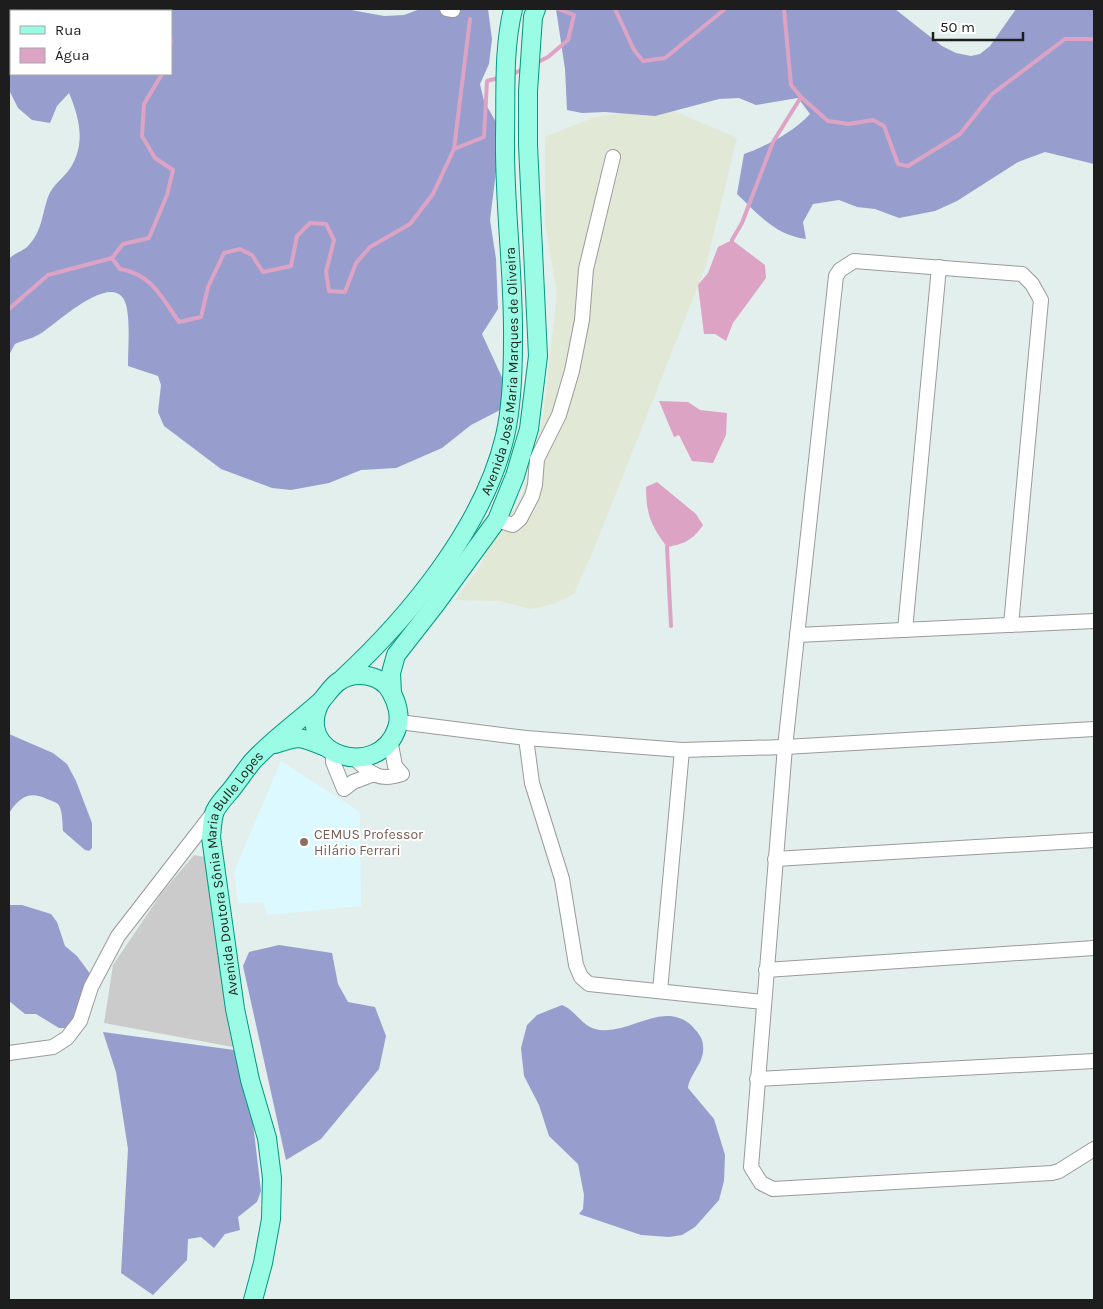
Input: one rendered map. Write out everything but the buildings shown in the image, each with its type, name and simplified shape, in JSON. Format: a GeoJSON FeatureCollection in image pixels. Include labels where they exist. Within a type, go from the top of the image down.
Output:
{"type":"FeatureCollection","features":[{"type":"Feature","properties":{"kind":"main road","name":"Avenida José Maria Marques de Oliveira"},"geometry":{"type":"LineString","coordinates":[[339,682],[388,633],[424,592],[453,551],[491,481],[505,435],[513,340],[504,172],[507,76],[513,9]]}},
{"type":"Feature","properties":{"kind":"main road","name":"Avenida José Maria Marques de Oliveira"},"geometry":{"type":"LineString","coordinates":[[392,693],[391,673],[400,647],[436,605],[497,520],[523,452],[536,380],[538,331],[528,190],[530,67],[536,9]]}},
{"type":"Feature","properties":{"kind":"main road"},"geometry":{"type":"LineString","coordinates":[[365,674],[380,680],[392,693],[399,722],[390,739],[379,751],[354,758],[329,750],[314,723],[314,713],[321,701],[339,682],[365,674]]}},
{"type":"Feature","properties":{"kind":"main road","name":"Avenida Doutora Sônia Maria Bulle Lopes"},"geometry":{"type":"LineString","coordinates":[[253,1300],[263,1263],[271,1219],[272,1178],[267,1138],[250,1080],[235,1009],[211,837],[214,812],[252,762],[321,701]]}},
{"type":"Feature","properties":{"kind":"main road","name":"Avenida Doutora Sônia Maria Bulle Lopes"},"geometry":{"type":"LineString","coordinates":[[270,746],[295,737],[306,738],[329,750]]}},
{"type":"Feature","properties":{"kind":"street"},"geometry":{"type":"LineString","coordinates":[[497,520],[513,525],[520,519],[535,485],[537,459],[559,415],[572,370],[582,320],[586,269],[613,157]]}},
{"type":"Feature","properties":{"kind":"street"},"geometry":{"type":"LineString","coordinates":[[1011,625],[1041,300],[1032,284],[1022,274],[854,261],[840,270],[836,276],[785,747],[751,1167],[757,1179],[773,1189],[1052,1173],[1059,1171],[1094,1149]]}},
{"type":"Feature","properties":{"kind":"street"},"geometry":{"type":"LineString","coordinates":[[905,630],[939,267]]}},
{"type":"Feature","properties":{"kind":"street"},"geometry":{"type":"LineString","coordinates":[[798,635],[1094,620]]}},
{"type":"Feature","properties":{"kind":"street"},"geometry":{"type":"LineString","coordinates":[[399,722],[526,738],[682,750],[785,747],[1094,729]]}},
{"type":"Feature","properties":{"kind":"street"},"geometry":{"type":"LineString","coordinates":[[526,738],[532,783],[562,879],[578,973],[589,984],[763,1002]]}},
{"type":"Feature","properties":{"kind":"street"},"geometry":{"type":"LineString","coordinates":[[354,758],[374,774],[384,778],[402,774],[395,766],[390,739]]}},
{"type":"Feature","properties":{"kind":"street"},"geometry":{"type":"LineString","coordinates":[[329,750],[332,762],[344,789],[353,782],[374,774]]}},
{"type":"Feature","properties":{"kind":"street"},"geometry":{"type":"LineString","coordinates":[[660,991],[682,750]]}},
{"type":"Feature","properties":{"kind":"street"},"geometry":{"type":"LineString","coordinates":[[9,1052],[52,1047],[67,1038],[80,1021],[91,987],[118,936],[214,812]]}},
{"type":"Feature","properties":{"kind":"street"},"geometry":{"type":"LineString","coordinates":[[775,859],[1094,840]]}},
{"type":"Feature","properties":{"kind":"street"},"geometry":{"type":"LineString","coordinates":[[766,970],[1094,948]]}},
{"type":"Feature","properties":{"kind":"street"},"geometry":{"type":"LineString","coordinates":[[757,1079],[1094,1061]]}},
{"type":"Feature","properties":{"kind":"shaded area"},"geometry":{"type":"Polygon","coordinates":[[[9,9],[346,9],[384,16],[404,15],[420,9],[488,9],[492,39],[489,64],[480,84],[484,101],[501,131],[490,220],[496,259],[498,309],[482,334],[511,397],[502,409],[471,425],[442,448],[396,468],[361,470],[329,483],[291,490],[272,488],[221,469],[164,426],[158,412],[161,385],[158,376],[128,366],[129,330],[127,309],[122,297],[113,292],[88,300],[40,334],[15,344],[9,355],[9,259],[33,241],[41,223],[50,193],[76,158],[80,139],[76,111],[69,93],[57,106],[50,123],[32,120],[18,108],[9,90],[9,9]]]}},
{"type":"Feature","properties":{"kind":"shaded area"},"geometry":{"type":"Polygon","coordinates":[[[556,9],[895,9],[942,46],[956,53],[971,56],[980,54],[990,46],[1016,9],[1094,9],[1094,164],[1045,152],[1018,162],[957,201],[935,211],[899,218],[875,209],[857,207],[839,200],[813,204],[803,222],[806,239],[795,237],[768,223],[737,194],[744,154],[779,138],[810,114],[798,98],[756,105],[739,98],[719,99],[655,116],[605,112],[582,113],[567,110],[565,69],[556,9]]]}},
{"type":"Feature","properties":{"kind":"shaded area"},"geometry":{"type":"Polygon","coordinates":[[[663,106],[737,138],[706,266],[595,546],[574,594],[553,604],[531,609],[499,601],[455,600],[480,566],[495,536],[521,498],[543,418],[557,293],[545,224],[545,137],[592,118],[663,106]]]}},
{"type":"Feature","properties":{"kind":"shaded area"},"geometry":{"type":"Polygon","coordinates":[[[9,734],[53,753],[67,764],[76,781],[92,823],[92,848],[89,851],[85,850],[63,831],[61,810],[58,804],[54,802],[41,796],[25,797],[9,813],[9,734]]]}},
{"type":"Feature","properties":{"kind":"shaded area","name":"CEMUS Professor Hilário Ferrari"},"geometry":{"type":"Polygon","coordinates":[[[281,761],[360,812],[361,906],[268,915],[263,902],[238,903],[234,872],[281,761]]]}},
{"type":"Feature","properties":{"kind":"shaded area"},"geometry":{"type":"Polygon","coordinates":[[[194,855],[210,858],[236,1046],[233,1047],[104,1023],[113,965],[161,894],[194,855]]]}},
{"type":"Feature","properties":{"kind":"shaded area"},"geometry":{"type":"Polygon","coordinates":[[[9,905],[22,905],[51,914],[57,922],[65,946],[77,956],[94,979],[72,1028],[59,1028],[36,1014],[25,1014],[9,1001],[9,905]]]}},
{"type":"Feature","properties":{"kind":"shaded area"},"geometry":{"type":"Polygon","coordinates":[[[279,945],[332,953],[338,984],[348,1002],[375,1007],[386,1036],[379,1069],[321,1139],[286,1160],[243,966],[249,952],[279,945]]]}},
{"type":"Feature","properties":{"kind":"shaded area"},"geometry":{"type":"Polygon","coordinates":[[[562,1005],[594,1029],[612,1030],[659,1017],[670,1016],[681,1019],[692,1026],[701,1037],[703,1043],[702,1058],[691,1078],[688,1088],[714,1119],[725,1155],[724,1181],[719,1200],[695,1227],[682,1235],[669,1237],[641,1235],[579,1214],[583,1209],[584,1195],[578,1164],[549,1136],[539,1105],[524,1076],[521,1048],[527,1025],[537,1015],[562,1005]]]}},
{"type":"Feature","properties":{"kind":"shaded area"},"geometry":{"type":"Polygon","coordinates":[[[103,1032],[234,1050],[252,1115],[261,1191],[257,1202],[238,1217],[240,1230],[225,1234],[214,1248],[201,1237],[188,1239],[187,1260],[153,1295],[121,1273],[128,1149],[116,1072],[103,1032]]]}},
{"type":"Feature","properties":{"kind":"water"},"geometry":{"type":"Polygon","coordinates":[[[732,240],[765,265],[766,278],[733,323],[726,341],[715,334],[704,334],[698,285],[708,273],[718,247],[732,240]]]}},
{"type":"Feature","properties":{"kind":"water"},"geometry":{"type":"Polygon","coordinates":[[[659,401],[688,402],[700,410],[727,413],[726,435],[713,463],[692,461],[679,435],[674,437],[659,401]]]}},
{"type":"Feature","properties":{"kind":"water"},"geometry":{"type":"Polygon","coordinates":[[[657,482],[696,514],[703,525],[692,538],[683,543],[667,547],[650,519],[646,487],[657,482]]]}},
{"type":"Feature","properties":{"kind":"waterway"},"geometry":{"type":"LineString","coordinates":[[536,63],[548,57],[568,40],[574,15],[558,9]]}},
{"type":"Feature","properties":{"kind":"waterway"},"geometry":{"type":"LineString","coordinates":[[615,9],[634,50],[643,61],[665,58],[725,9]]}},
{"type":"Feature","properties":{"kind":"waterway"},"geometry":{"type":"LineString","coordinates":[[784,9],[791,85],[801,97],[828,121],[849,124],[873,120],[884,126],[898,164],[908,166],[960,134],[992,94],[1065,39],[1094,39]]}},
{"type":"Feature","properties":{"kind":"waterway"},"geometry":{"type":"LineString","coordinates":[[454,149],[470,19]]}},
{"type":"Feature","properties":{"kind":"waterway"},"geometry":{"type":"LineString","coordinates":[[511,75],[525,68]]}},
{"type":"Feature","properties":{"kind":"waterway"},"geometry":{"type":"LineString","coordinates":[[161,75],[144,104],[142,136],[155,158],[173,170],[167,195],[149,238],[123,244],[112,258],[120,269],[140,276],[155,288],[179,322],[201,317],[208,287],[224,253],[240,249],[252,255],[263,272],[291,266],[297,236],[310,223],[326,224],[334,240],[326,272],[329,291],[345,292],[356,263],[370,247],[410,224],[433,194],[454,149],[484,137],[487,81],[502,77]]}},
{"type":"Feature","properties":{"kind":"waterway"},"geometry":{"type":"LineString","coordinates":[[732,240],[742,223],[773,142],[801,97]]}},
{"type":"Feature","properties":{"kind":"waterway"},"geometry":{"type":"LineString","coordinates":[[9,309],[48,275],[112,258]]}},
{"type":"Feature","properties":{"kind":"waterway"},"geometry":{"type":"LineString","coordinates":[[667,547],[671,626]]}},
{"type":"Feature","properties":{"kind":"place","name":"CEMUS Professor Hilário Ferrari"},"geometry":{"type":"Point","coordinates":[304,842]}}]}
